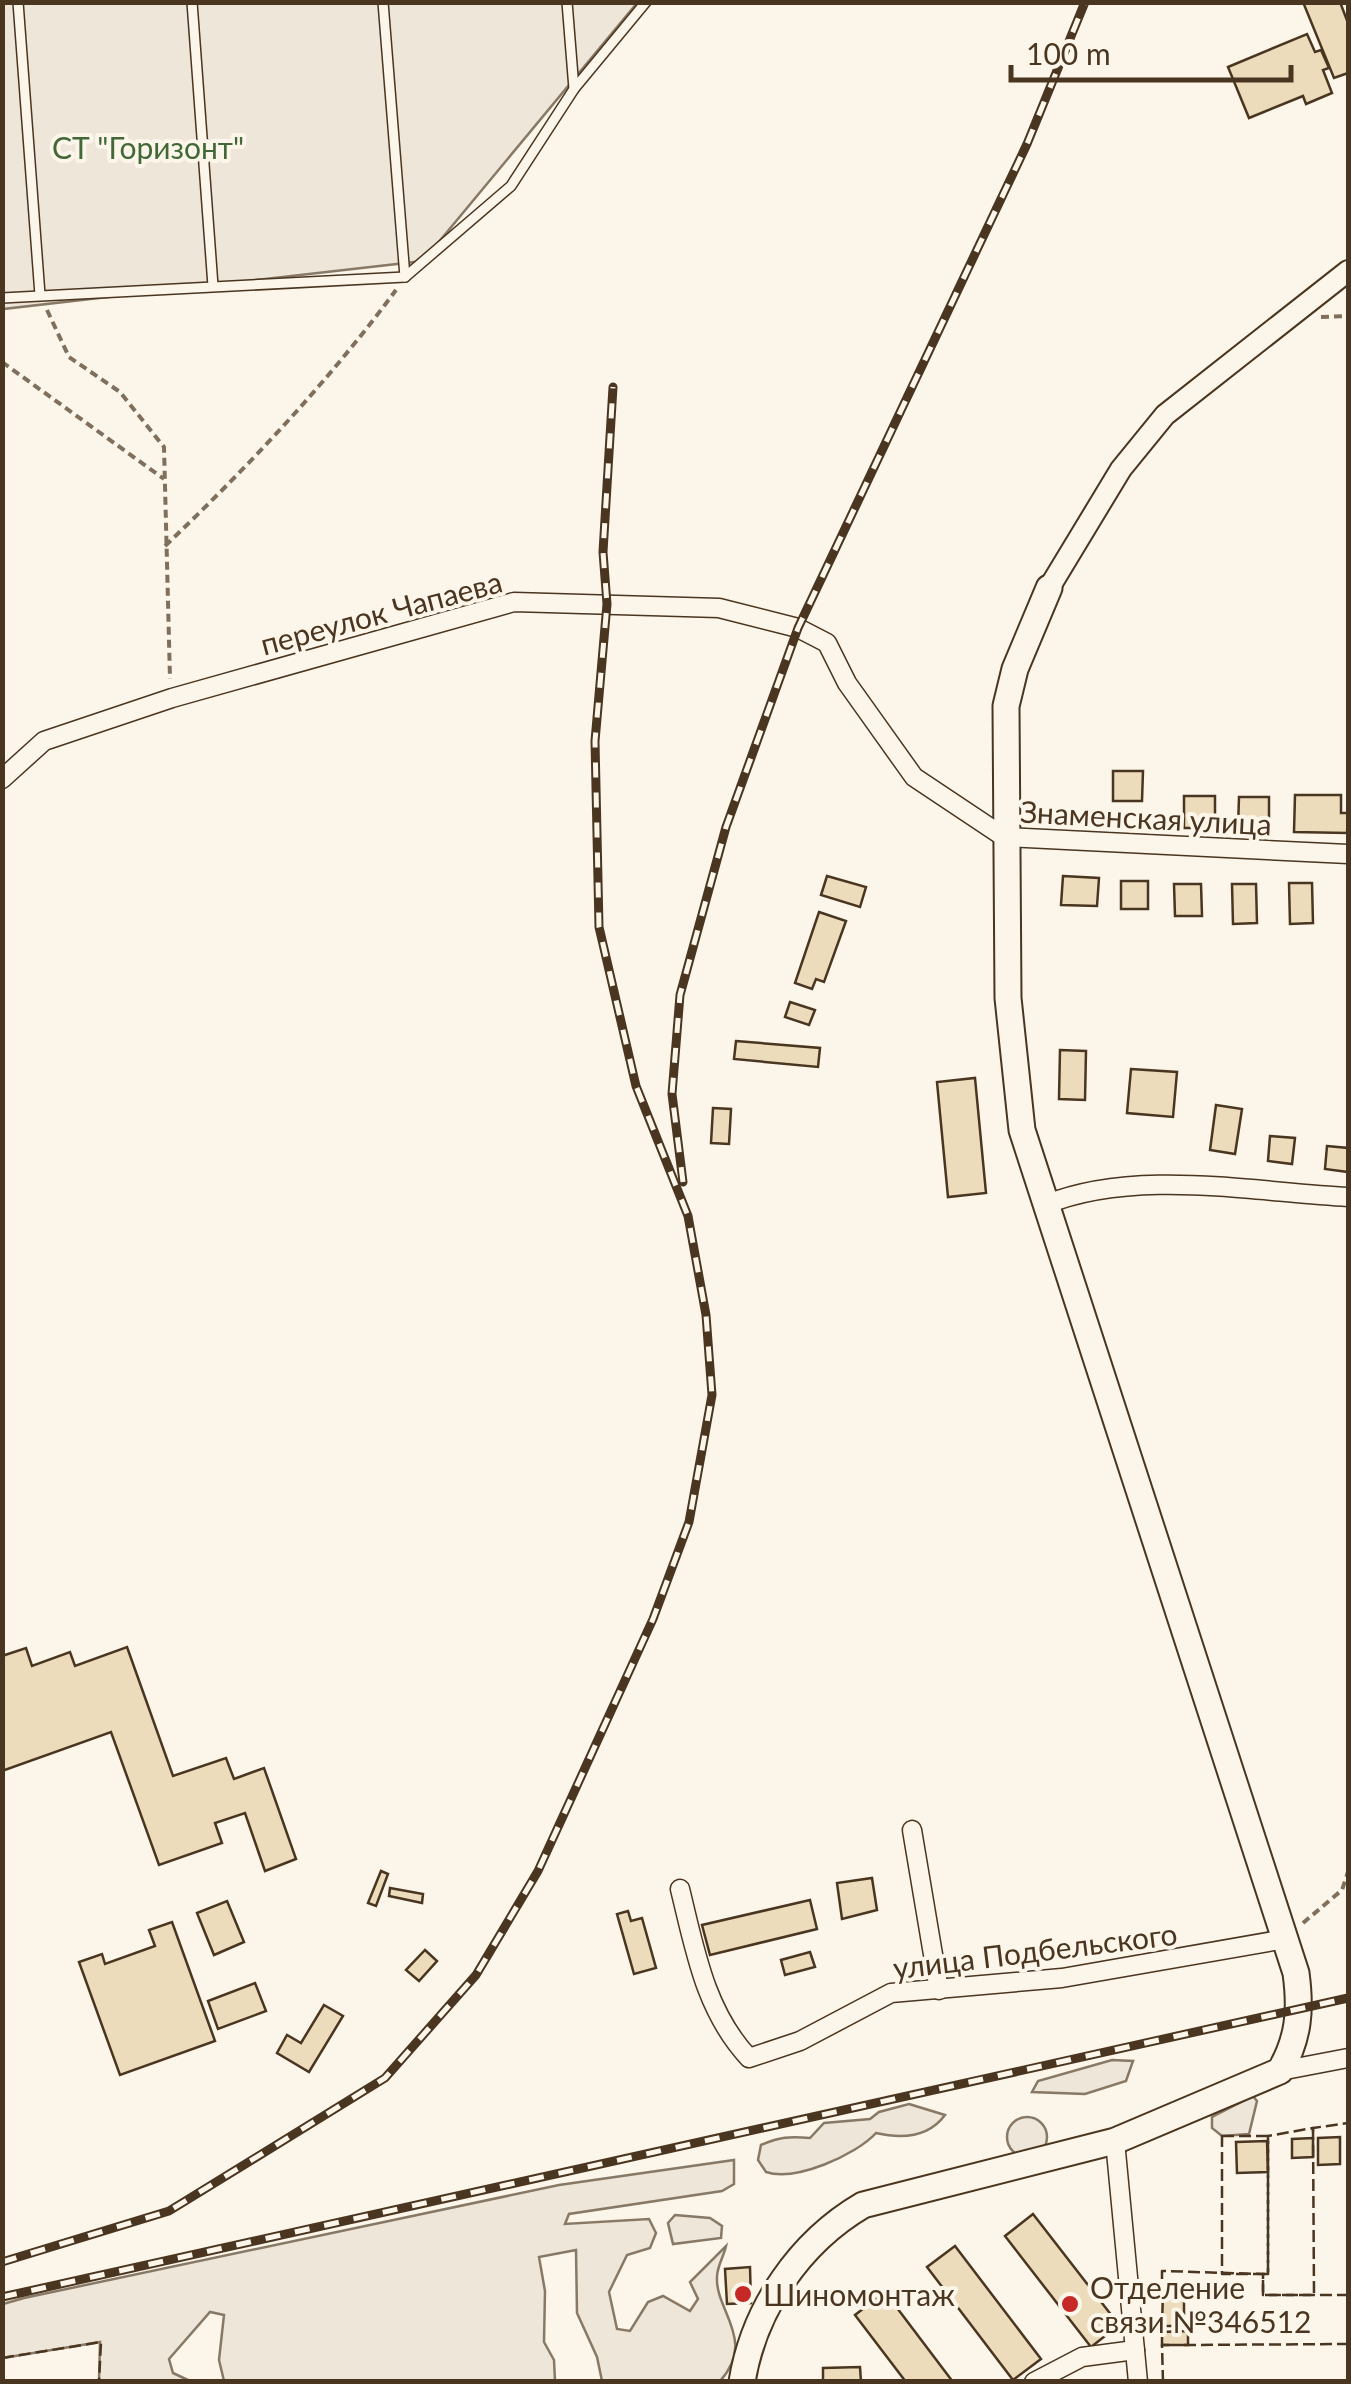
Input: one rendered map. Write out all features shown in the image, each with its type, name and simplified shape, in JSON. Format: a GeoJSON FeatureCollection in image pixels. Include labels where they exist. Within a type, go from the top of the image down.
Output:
{"type":"FeatureCollection","features":[{"type":"Feature","properties":{"kind":"main road"},"geometry":{"type":"LineString","coordinates":[[742,2382],[776,2289],[812,2239],[837,2220],[863,2205],[1116,2141],[1280,2070],[1294,2048],[1301,2006],[1285,1939],[1045,1205],[1020,1112],[1008,998],[1006,706],[1014,669],[1049,588]]}},
{"type":"Feature","properties":{"kind":"street"},"geometry":{"type":"LineString","coordinates":[[1049,588],[1121,469],[1165,415],[1348,271]]}},
{"type":"Feature","properties":{"kind":"street","name":"переулок Чапаева"},"geometry":{"type":"LineString","coordinates":[[2,779],[44,741],[172,698],[514,602],[719,608],[798,628]]}},
{"type":"Feature","properties":{"kind":"street","name":"Знаменская улица"},"geometry":{"type":"LineString","coordinates":[[798,628],[827,643],[847,684],[914,778],[1004,837],[1348,854]]}},
{"type":"Feature","properties":{"kind":"street"},"geometry":{"type":"LineString","coordinates":[[1045,1205],[1078,1191],[1123,1184],[1348,1197]]}},
{"type":"Feature","properties":{"kind":"street"},"geometry":{"type":"LineString","coordinates":[[912,1830],[939,1990]]}},
{"type":"Feature","properties":{"kind":"street","name":"улица Подбельского"},"geometry":{"type":"LineString","coordinates":[[680,1889],[704,1985],[728,2036],[749,2058],[800,2041],[891,1993],[1062,1978],[1285,1939]]}},
{"type":"Feature","properties":{"kind":"street"},"geometry":{"type":"LineString","coordinates":[[1280,2070],[1348,2058]]}},
{"type":"Feature","properties":{"kind":"street"},"geometry":{"type":"LineString","coordinates":[[1116,2141],[1138,2382]]}},
{"type":"Feature","properties":{"kind":"street"},"geometry":{"type":"LineString","coordinates":[[1034,2382],[1082,2357],[1135,2350]]}},
{"type":"Feature","properties":{"kind":"lane"},"geometry":{"type":"LineString","coordinates":[[18,2],[40,295]]}},
{"type":"Feature","properties":{"kind":"lane"},"geometry":{"type":"LineString","coordinates":[[192,2],[213,286]]}},
{"type":"Feature","properties":{"kind":"lane"},"geometry":{"type":"LineString","coordinates":[[383,2],[404,278]]}},
{"type":"Feature","properties":{"kind":"lane"},"geometry":{"type":"LineString","coordinates":[[567,2],[574,88]]}},
{"type":"Feature","properties":{"kind":"lane"},"geometry":{"type":"LineString","coordinates":[[2,298],[404,278],[511,186],[574,88],[646,2]]}},
{"type":"Feature","properties":{"kind":"path"},"geometry":{"type":"LineString","coordinates":[[165,546],[229,486],[362,336],[404,278]]}},
{"type":"Feature","properties":{"kind":"path"},"geometry":{"type":"LineString","coordinates":[[40,295],[70,357],[120,392],[164,447],[172,698]]}},
{"type":"Feature","properties":{"kind":"path"},"geometry":{"type":"LineString","coordinates":[[2,362],[164,479]]}},
{"type":"Feature","properties":{"kind":"path"},"geometry":{"type":"LineString","coordinates":[[1285,1939],[1342,1890],[1348,1872]]}},
{"type":"Feature","properties":{"kind":"green space","name":"СТ \"Горизонт\""},"geometry":{"type":"Polygon","coordinates":[[[2,3],[637,3],[423,261],[3,309],[2,3]]]}},
{"type":"Feature","properties":{"kind":"green space"},"geometry":{"type":"Polygon","coordinates":[[[1112,2060],[1133,2061],[1126,2081],[1085,2094],[1032,2092],[1038,2081],[1112,2060]]]}},
{"type":"Feature","properties":{"kind":"green space"},"geometry":{"type":"Polygon","coordinates":[[[1253,2096],[1257,2101],[1249,2134],[1222,2136],[1212,2128],[1212,2117],[1253,2096]]]}},
{"type":"Feature","properties":{"kind":"green space"},"geometry":{"type":"Polygon","coordinates":[[[909,2104],[945,2115],[931,2128],[914,2135],[876,2133],[840,2158],[808,2170],[766,2172],[758,2160],[761,2145],[767,2142],[810,2138],[824,2123],[870,2119],[879,2112],[909,2104]]]}},
{"type":"Feature","properties":{"kind":"green space"},"geometry":{"type":"Polygon","coordinates":[[[1027,2117],[1041,2123],[1047,2137],[1041,2151],[1027,2157],[1013,2151],[1007,2137],[1013,2123],[1027,2117]]]}},
{"type":"Feature","properties":{"kind":"green space"},"geometry":{"type":"Polygon","coordinates":[[[734,2160],[734,2184],[722,2191],[569,2214],[565,2224],[649,2219],[656,2233],[650,2248],[627,2255],[609,2292],[617,2329],[630,2331],[648,2302],[663,2296],[690,2311],[698,2299],[690,2282],[726,2246],[718,2269],[718,2290],[732,2326],[735,2352],[720,2381],[602,2381],[597,2357],[577,2313],[576,2250],[539,2257],[545,2291],[544,2342],[554,2360],[555,2381],[224,2381],[219,2360],[224,2315],[210,2312],[169,2359],[173,2373],[190,2381],[99,2381],[100,2342],[3,2358],[3,2304],[24,2298],[559,2185],[734,2160]]]}},
{"type":"Feature","properties":{"kind":"green space"},"geometry":{"type":"Polygon","coordinates":[[[675,2215],[710,2218],[722,2226],[721,2238],[673,2244],[668,2223],[675,2215]]]}},
{"type":"Feature","properties":{"kind":"building"},"geometry":{"type":"Polygon","coordinates":[[[1303,2],[1340,2],[1348,23],[1348,73],[1334,78],[1303,2]]]}},
{"type":"Feature","properties":{"kind":"building"},"geometry":{"type":"Polygon","coordinates":[[[1307,34],[1315,52],[1321,50],[1329,68],[1323,70],[1332,93],[1306,104],[1303,96],[1249,118],[1228,67],[1307,34]]]}},
{"type":"Feature","properties":{"kind":"building"},"geometry":{"type":"Polygon","coordinates":[[[1113,771],[1143,771],[1142,801],[1113,801],[1113,771]]]}},
{"type":"Feature","properties":{"kind":"building"},"geometry":{"type":"Polygon","coordinates":[[[1295,795],[1341,795],[1341,813],[1348,813],[1347,833],[1294,832],[1295,795]]]}},
{"type":"Feature","properties":{"kind":"building"},"geometry":{"type":"Polygon","coordinates":[[[1184,796],[1215,796],[1215,828],[1184,828],[1184,796]]]}},
{"type":"Feature","properties":{"kind":"building"},"geometry":{"type":"Polygon","coordinates":[[[1239,797],[1269,797],[1269,828],[1238,828],[1239,797]]]}},
{"type":"Feature","properties":{"kind":"building"},"geometry":{"type":"Polygon","coordinates":[[[827,876],[866,887],[860,907],[821,895],[827,876]]]}},
{"type":"Feature","properties":{"kind":"building"},"geometry":{"type":"Polygon","coordinates":[[[1063,876],[1099,878],[1097,906],[1061,905],[1063,876]]]}},
{"type":"Feature","properties":{"kind":"building"},"geometry":{"type":"Polygon","coordinates":[[[1121,881],[1148,881],[1148,909],[1121,909],[1121,881]]]}},
{"type":"Feature","properties":{"kind":"building"},"geometry":{"type":"Polygon","coordinates":[[[1289,883],[1312,883],[1313,923],[1290,924],[1289,883]]]}},
{"type":"Feature","properties":{"kind":"building"},"geometry":{"type":"Polygon","coordinates":[[[1174,884],[1201,884],[1202,916],[1175,916],[1174,884]]]}},
{"type":"Feature","properties":{"kind":"building"},"geometry":{"type":"Polygon","coordinates":[[[1232,884],[1256,884],[1257,923],[1233,924],[1232,884]]]}},
{"type":"Feature","properties":{"kind":"building"},"geometry":{"type":"Polygon","coordinates":[[[819,912],[846,921],[824,982],[816,979],[812,989],[795,983],[819,912]]]}},
{"type":"Feature","properties":{"kind":"building"},"geometry":{"type":"Polygon","coordinates":[[[790,1002],[815,1010],[809,1025],[785,1017],[790,1002]]]}},
{"type":"Feature","properties":{"kind":"building"},"geometry":{"type":"Polygon","coordinates":[[[736,1041],[820,1048],[818,1067],[734,1059],[736,1041]]]}},
{"type":"Feature","properties":{"kind":"building"},"geometry":{"type":"Polygon","coordinates":[[[1060,1050],[1086,1051],[1085,1100],[1059,1099],[1060,1050]]]}},
{"type":"Feature","properties":{"kind":"building"},"geometry":{"type":"Polygon","coordinates":[[[1131,1069],[1177,1072],[1173,1117],[1127,1113],[1131,1069]]]}},
{"type":"Feature","properties":{"kind":"building"},"geometry":{"type":"Polygon","coordinates":[[[975,1078],[986,1193],[948,1197],[937,1082],[975,1078]]]}},
{"type":"Feature","properties":{"kind":"building"},"geometry":{"type":"Polygon","coordinates":[[[1216,1105],[1242,1109],[1235,1154],[1210,1150],[1216,1105]]]}},
{"type":"Feature","properties":{"kind":"building"},"geometry":{"type":"Polygon","coordinates":[[[713,1108],[731,1109],[729,1144],[711,1143],[713,1108]]]}},
{"type":"Feature","properties":{"kind":"building"},"geometry":{"type":"Polygon","coordinates":[[[1270,1136],[1295,1138],[1292,1164],[1268,1161],[1270,1136]]]}},
{"type":"Feature","properties":{"kind":"building"},"geometry":{"type":"Polygon","coordinates":[[[1327,1146],[1348,1148],[1348,1172],[1325,1169],[1327,1146]]]}},
{"type":"Feature","properties":{"kind":"building"},"geometry":{"type":"Polygon","coordinates":[[[127,1647],[173,1776],[226,1758],[234,1779],[264,1768],[296,1859],[265,1871],[245,1813],[215,1823],[222,1843],[159,1865],[111,1732],[2,1771],[2,1656],[26,1648],[32,1666],[70,1652],[75,1666],[127,1647]]]}},
{"type":"Feature","properties":{"kind":"building"},"geometry":{"type":"Polygon","coordinates":[[[381,1871],[388,1874],[376,1906],[368,1903],[381,1871]]]}},
{"type":"Feature","properties":{"kind":"building"},"geometry":{"type":"Polygon","coordinates":[[[872,1878],[877,1910],[842,1919],[837,1883],[872,1878]]]}},
{"type":"Feature","properties":{"kind":"building"},"geometry":{"type":"Polygon","coordinates":[[[390,1888],[423,1894],[422,1903],[389,1896],[390,1888]]]}},
{"type":"Feature","properties":{"kind":"building"},"geometry":{"type":"Polygon","coordinates":[[[810,1900],[817,1929],[710,1955],[702,1925],[810,1900]]]}},
{"type":"Feature","properties":{"kind":"building"},"geometry":{"type":"Polygon","coordinates":[[[227,1901],[244,1942],[214,1955],[197,1913],[227,1901]]]}},
{"type":"Feature","properties":{"kind":"building"},"geometry":{"type":"Polygon","coordinates":[[[628,1911],[631,1921],[642,1918],[656,1968],[634,1974],[617,1914],[628,1911]]]}},
{"type":"Feature","properties":{"kind":"building"},"geometry":{"type":"Polygon","coordinates":[[[172,1922],[215,2041],[120,2075],[79,1962],[102,1954],[105,1964],[155,1946],[149,1930],[172,1922]]]}},
{"type":"Feature","properties":{"kind":"building"},"geometry":{"type":"Polygon","coordinates":[[[425,1950],[437,1961],[419,1981],[406,1970],[425,1950]]]}},
{"type":"Feature","properties":{"kind":"building"},"geometry":{"type":"Polygon","coordinates":[[[810,1952],[815,1967],[785,1975],[781,1960],[810,1952]]]}},
{"type":"Feature","properties":{"kind":"building"},"geometry":{"type":"Polygon","coordinates":[[[255,1983],[266,2011],[218,2029],[208,2001],[255,1983]]]}},
{"type":"Feature","properties":{"kind":"building"},"geometry":{"type":"Polygon","coordinates":[[[324,2005],[343,2016],[309,2072],[277,2053],[287,2035],[301,2043],[324,2005]]]}},
{"type":"Feature","properties":{"kind":"building"},"geometry":{"type":"Polygon","coordinates":[[[1340,2137],[1340,2164],[1318,2165],[1318,2138],[1340,2137]]]}},
{"type":"Feature","properties":{"kind":"building"},"geometry":{"type":"Polygon","coordinates":[[[1313,2138],[1313,2157],[1292,2158],[1292,2139],[1313,2138]]]}},
{"type":"Feature","properties":{"kind":"building"},"geometry":{"type":"Polygon","coordinates":[[[1267,2141],[1268,2172],[1237,2173],[1236,2142],[1267,2141]]]}},
{"type":"Feature","properties":{"kind":"building"},"geometry":{"type":"Polygon","coordinates":[[[1033,2214],[1119,2325],[1091,2347],[1005,2236],[1033,2214]]]}},
{"type":"Feature","properties":{"kind":"building"},"geometry":{"type":"Polygon","coordinates":[[[955,2246],[1041,2359],[1013,2380],[927,2267],[955,2246]]]}},
{"type":"Feature","properties":{"kind":"building"},"geometry":{"type":"Polygon","coordinates":[[[750,2267],[751,2303],[727,2304],[725,2269],[750,2267]]]}},
{"type":"Feature","properties":{"kind":"building"},"geometry":{"type":"Polygon","coordinates":[[[885,2292],[953,2382],[906,2382],[855,2315],[885,2292]]]}},
{"type":"Feature","properties":{"kind":"building"},"geometry":{"type":"Polygon","coordinates":[[[1163,2292],[1184,2292],[1184,2326],[1162,2326],[1163,2292]]]}},
{"type":"Feature","properties":{"kind":"building"},"geometry":{"type":"Polygon","coordinates":[[[1188,2331],[1188,2345],[1162,2345],[1162,2332],[1188,2331]]]}},
{"type":"Feature","properties":{"kind":"building"},"geometry":{"type":"Polygon","coordinates":[[[860,2367],[861,2382],[823,2382],[823,2368],[860,2367]]]}},
{"type":"Feature","properties":{"kind":"railway"},"geometry":{"type":"LineString","coordinates":[[683,1182],[672,1094],[680,995],[726,827],[798,628],[1027,144],[1085,2]]}},
{"type":"Feature","properties":{"kind":"railway"},"geometry":{"type":"LineString","coordinates":[[2,2262],[169,2211],[385,2078],[476,1975],[538,1871],[653,1619],[689,1522],[712,1395],[706,1315],[688,1216],[636,1086],[599,927],[595,741],[607,604],[603,552],[613,387]]}},
{"type":"Feature","properties":{"kind":"railway"},"geometry":{"type":"LineString","coordinates":[[2,2297],[1348,1998]]}},
{"type":"Feature","properties":{"kind":"fence"},"geometry":{"type":"LineString","coordinates":[[1313,2132],[1313,2128],[1348,2123]]}},
{"type":"Feature","properties":{"kind":"fence"},"geometry":{"type":"LineString","coordinates":[[1313,2128],[1314,2295],[1263,2295],[1263,2274],[1268,2274],[1268,2136],[1313,2128]]}},
{"type":"Feature","properties":{"kind":"fence"},"geometry":{"type":"LineString","coordinates":[[1222,2136],[1268,2136],[1268,2274],[1222,2274],[1222,2136]]}},
{"type":"Feature","properties":{"kind":"fence"},"geometry":{"type":"LineString","coordinates":[[1162,2296],[1162,2271],[1263,2274],[1263,2295],[1348,2295]]}},
{"type":"Feature","properties":{"kind":"fence"},"geometry":{"type":"LineString","coordinates":[[2,2358],[101,2342],[99,2382]]}},
{"type":"Feature","properties":{"kind":"fence"},"geometry":{"type":"LineString","coordinates":[[1184,2345],[1348,2344]]}},
{"type":"Feature","properties":{"kind":"fence"},"geometry":{"type":"LineString","coordinates":[[1163,2382],[1162,2345],[1169,2345]]}},
{"type":"Feature","properties":{"kind":"fence"},"geometry":{"type":"LineString","coordinates":[[1187,2382],[1348,2381]]}},
{"type":"Feature","properties":{"kind":"place","name":"Шиномонтаж"},"geometry":{"type":"Point","coordinates":[743,2294]}},
{"type":"Feature","properties":{"kind":"place","name":"Отделение связи №346512"},"geometry":{"type":"Point","coordinates":[1070,2304]}}]}
